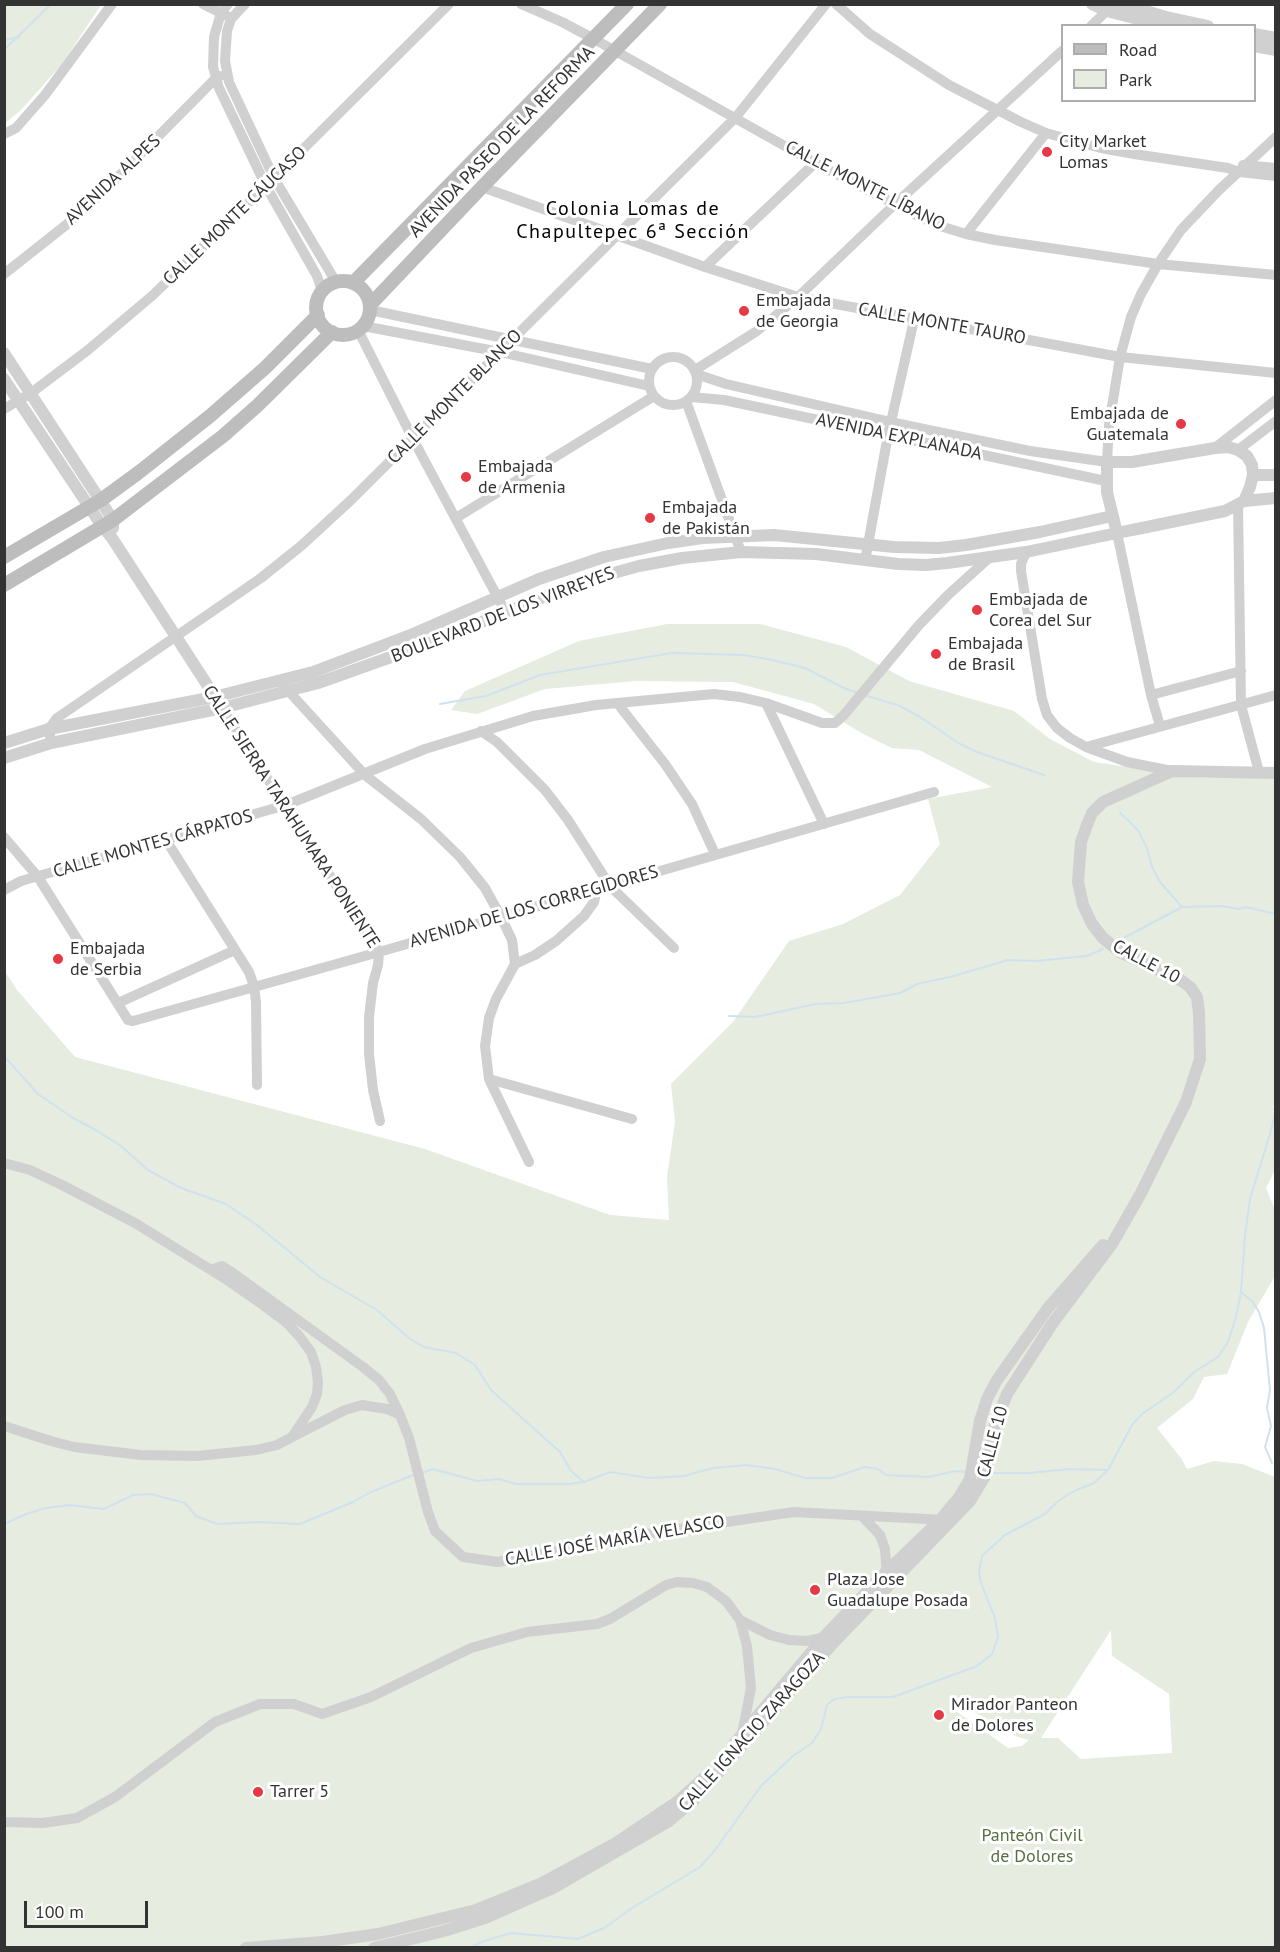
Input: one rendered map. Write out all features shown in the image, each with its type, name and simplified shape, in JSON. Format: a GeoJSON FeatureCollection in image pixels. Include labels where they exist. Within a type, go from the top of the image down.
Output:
{"type":"FeatureCollection","features":[{"type":"Feature","properties":{"kind":"main road","name":"AVENIDA PASEO DE LA REFORMA"},"geometry":{"type":"LineString","coordinates":[[353,283],[627,4]]}},
{"type":"Feature","properties":{"kind":"main road","name":"AVENIDA PASEO DE LA REFORMA"},"geometry":{"type":"LineString","coordinates":[[370,307],[482,187],[660,4]]}},
{"type":"Feature","properties":{"kind":"main road"},"geometry":{"type":"LineString","coordinates":[[336,282],[353,283],[367,295],[370,307],[361,328],[345,334],[332,332],[321,322],[318,315],[318,298],[328,285],[336,282]]}},
{"type":"Feature","properties":{"kind":"main road"},"geometry":{"type":"LineString","coordinates":[[4,557],[95,503],[210,416],[265,368],[318,315]]}},
{"type":"Feature","properties":{"kind":"main road"},"geometry":{"type":"LineString","coordinates":[[4,585],[107,523],[223,436],[332,332]]}},
{"type":"Feature","properties":{"kind":"street"},"geometry":{"type":"LineString","coordinates":[[4,134],[16,128],[45,95],[112,4]]}},
{"type":"Feature","properties":{"kind":"street"},"geometry":{"type":"LineString","coordinates":[[203,4],[223,10],[245,4]]}},
{"type":"Feature","properties":{"kind":"street","name":"CALLE MONTE CÁUCASO"},"geometry":{"type":"LineString","coordinates":[[4,409],[31,393],[153,295],[449,4]]}},
{"type":"Feature","properties":{"kind":"street","name":"CALLE MONTE LÍBANO"},"geometry":{"type":"LineString","coordinates":[[521,4],[594,39],[815,163],[920,218],[966,234],[1158,264],[1275,276]]}},
{"type":"Feature","properties":{"kind":"street","name":"CALLE MONTE BLANCO"},"geometry":{"type":"LineString","coordinates":[[49,729],[57,718],[261,578],[301,546],[350,501],[736,117],[826,4]]}},
{"type":"Feature","properties":{"kind":"street"},"geometry":{"type":"LineString","coordinates":[[836,4],[870,34],[949,84],[1046,133],[1101,148],[1134,154],[1228,168],[1275,168]]}},
{"type":"Feature","properties":{"kind":"street"},"geometry":{"type":"LineString","coordinates":[[1092,4],[1159,24]]}},
{"type":"Feature","properties":{"kind":"street"},"geometry":{"type":"LineString","coordinates":[[1122,4],[1200,24]]}},
{"type":"Feature","properties":{"kind":"street"},"geometry":{"type":"LineString","coordinates":[[1093,24],[1111,8]]}},
{"type":"Feature","properties":{"kind":"street"},"geometry":{"type":"LineString","coordinates":[[223,10],[226,72],[270,182],[336,282]]}},
{"type":"Feature","properties":{"kind":"street"},"geometry":{"type":"LineString","coordinates":[[223,10],[214,37],[213,67],[216,79],[224,101],[270,182],[317,276],[322,291]]}},
{"type":"Feature","properties":{"kind":"street"},"geometry":{"type":"LineString","coordinates":[[696,372],[757,331],[798,297],[894,205],[1061,52]]}},
{"type":"Feature","properties":{"kind":"street","name":"AVENIDA ALPES"},"geometry":{"type":"LineString","coordinates":[[4,274],[102,193],[216,79],[226,72]]}},
{"type":"Feature","properties":{"kind":"street"},"geometry":{"type":"LineString","coordinates":[[966,234],[1046,133]]}},
{"type":"Feature","properties":{"kind":"street"},"geometry":{"type":"LineString","coordinates":[[1160,726],[1151,695],[1117,533],[1108,504],[1106,481],[1109,425],[1120,357],[1131,317],[1141,294],[1181,230],[1275,137]]}},
{"type":"Feature","properties":{"kind":"street"},"geometry":{"type":"LineString","coordinates":[[705,267],[815,163]]}},
{"type":"Feature","properties":{"kind":"street"},"geometry":{"type":"LineString","coordinates":[[1242,169],[1275,176]]}},
{"type":"Feature","properties":{"kind":"street","name":"CALLE MONTE TAURO"},"geometry":{"type":"LineString","coordinates":[[482,187],[705,267],[798,297],[1120,357],[1275,373]]}},
{"type":"Feature","properties":{"kind":"street"},"geometry":{"type":"LineString","coordinates":[[370,307],[652,369]]}},
{"type":"Feature","properties":{"kind":"street"},"geometry":{"type":"LineString","coordinates":[[865,561],[888,435],[914,320]]}},
{"type":"Feature","properties":{"kind":"street"},"geometry":{"type":"LineString","coordinates":[[361,328],[500,352],[652,391],[666,404],[673,405],[689,399],[697,384],[696,372],[685,359],[663,358],[652,369],[649,377],[652,391]]}},
{"type":"Feature","properties":{"kind":"street"},"geometry":{"type":"LineString","coordinates":[[361,328],[412,439],[505,611]]}},
{"type":"Feature","properties":{"kind":"street","name":"CALLE SIERRA TARAHUMARA PONIENTE"},"geometry":{"type":"LineString","coordinates":[[4,353],[31,393],[107,523],[112,538],[379,952],[369,1017],[369,1054],[373,1090],[380,1121]]}},
{"type":"Feature","properties":{"kind":"street","name":"AVENIDA EXPLANADA"},"geometry":{"type":"LineString","coordinates":[[696,372],[726,384],[891,422],[1030,451],[1107,462]]}},
{"type":"Feature","properties":{"kind":"street","name":"CALLE SIERRA TARAHUMARA PONIENTE"},"geometry":{"type":"LineString","coordinates":[[4,379],[95,503]]}},
{"type":"Feature","properties":{"kind":"street"},"geometry":{"type":"LineString","coordinates":[[456,518],[652,391]]}},
{"type":"Feature","properties":{"kind":"street"},"geometry":{"type":"LineString","coordinates":[[689,399],[741,552]]}},
{"type":"Feature","properties":{"kind":"street","name":"AVENIDA EXPLANADA"},"geometry":{"type":"LineString","coordinates":[[689,399],[724,400],[1106,481]]}},
{"type":"Feature","properties":{"kind":"street"},"geometry":{"type":"LineString","coordinates":[[1215,448],[1275,400]]}},
{"type":"Feature","properties":{"kind":"street"},"geometry":{"type":"LineString","coordinates":[[1238,450],[1275,421]]}},
{"type":"Feature","properties":{"kind":"street"},"geometry":{"type":"LineString","coordinates":[[1107,462],[1132,462],[1228,447],[1247,456],[1252,465],[1253,475],[1250,488],[1241,503],[1241,705],[1259,772]]}},
{"type":"Feature","properties":{"kind":"street"},"geometry":{"type":"LineString","coordinates":[[1253,475],[1275,475]]}},
{"type":"Feature","properties":{"kind":"street"},"geometry":{"type":"LineString","coordinates":[[1241,503],[1275,498]]}},
{"type":"Feature","properties":{"kind":"street","name":"BOULEVARD DE LOS VIRREYES"},"geometry":{"type":"LineString","coordinates":[[4,758],[51,743],[288,692],[419,647],[572,585],[610,573],[682,558],[741,552],[816,554],[865,561],[926,565],[1026,552],[1225,511],[1241,503]]}},
{"type":"Feature","properties":{"kind":"street","name":"BOULEVARD DE LOS VIRREYES"},"geometry":{"type":"LineString","coordinates":[[4,743],[49,729],[214,697],[313,672],[413,634],[539,579],[604,557],[668,543],[736,536],[784,535],[922,548],[966,545],[1112,516]]}},
{"type":"Feature","properties":{"kind":"street"},"geometry":{"type":"LineString","coordinates":[[1026,552],[1021,571],[1044,707],[1057,728],[1086,747],[1127,762],[1172,771],[1275,773]]}},
{"type":"Feature","properties":{"kind":"street","name":"CALLE MONTES CÁRPATOS"},"geometry":{"type":"LineString","coordinates":[[4,890],[21,881],[286,806],[425,749],[556,711],[714,694],[766,703],[822,723],[835,723],[919,625],[990,557]]}},
{"type":"Feature","properties":{"kind":"street"},"geometry":{"type":"LineString","coordinates":[[1151,695],[1241,671]]}},
{"type":"Feature","properties":{"kind":"street"},"geometry":{"type":"LineString","coordinates":[[279,681],[365,775],[421,819],[460,857],[485,888],[501,916],[512,940],[515,964],[496,999],[489,1018],[485,1046],[489,1079],[529,1162]]}},
{"type":"Feature","properties":{"kind":"street"},"geometry":{"type":"LineString","coordinates":[[1086,747],[1275,695]]}},
{"type":"Feature","properties":{"kind":"street"},"geometry":{"type":"LineString","coordinates":[[766,703],[824,824]]}},
{"type":"Feature","properties":{"kind":"street"},"geometry":{"type":"LineString","coordinates":[[618,704],[687,796],[715,854]]}},
{"type":"Feature","properties":{"kind":"street"},"geometry":{"type":"LineString","coordinates":[[49,729],[51,743]]}},
{"type":"Feature","properties":{"kind":"street"},"geometry":{"type":"LineString","coordinates":[[481,731],[497,742],[545,790],[568,820],[610,886],[674,948]]}},
{"type":"Feature","properties":{"kind":"street","name":"CALLE 10"},"geometry":{"type":"LineString","coordinates":[[887,1570],[976,1494],[985,1473],[995,1424],[1007,1394],[1052,1324],[1112,1244],[1186,1102],[1200,1059],[1197,998],[1190,987],[1182,981],[1120,952],[1103,938],[1092,924],[1083,904],[1078,882],[1081,842],[1092,813],[1103,802],[1172,771]]}},
{"type":"Feature","properties":{"kind":"street","name":"AVENIDA DE LOS CORREGIDORES"},"geometry":{"type":"LineString","coordinates":[[118,1003],[128,1020],[139,1019],[934,792]]}},
{"type":"Feature","properties":{"kind":"street"},"geometry":{"type":"LineString","coordinates":[[4,837],[38,877],[118,1003],[235,950]]}},
{"type":"Feature","properties":{"kind":"street"},"geometry":{"type":"LineString","coordinates":[[166,840],[249,972],[254,986],[257,1085]]}},
{"type":"Feature","properties":{"kind":"street"},"geometry":{"type":"LineString","coordinates":[[515,964],[556,942],[585,916],[594,902],[597,889]]}},
{"type":"Feature","properties":{"kind":"street"},"geometry":{"type":"LineString","coordinates":[[489,1079],[632,1119]]}},
{"type":"Feature","properties":{"kind":"street"},"geometry":{"type":"LineString","coordinates":[[4,1163],[30,1170],[135,1223],[211,1270],[287,1323],[311,1352],[318,1382],[317,1395],[312,1407],[292,1437]]}},
{"type":"Feature","properties":{"kind":"street","name":"CALLE 10"},"geometry":{"type":"LineString","coordinates":[[888,1586],[946,1520],[960,1496],[971,1474],[980,1421],[987,1399],[997,1380],[1047,1308],[1122,1224]]}},
{"type":"Feature","properties":{"kind":"street","name":"CALLE JOSÉ MARÍA VELASCO"},"geometry":{"type":"LineString","coordinates":[[211,1270],[219,1266],[228,1270],[379,1380],[390,1394],[400,1415],[435,1531],[463,1557],[498,1562],[593,1543],[794,1512],[946,1520]]}},
{"type":"Feature","properties":{"kind":"street"},"geometry":{"type":"LineString","coordinates":[[4,1426],[51,1442],[74,1447],[171,1456],[197,1456],[256,1450],[277,1445],[345,1410],[362,1405],[387,1409],[400,1415]]}},
{"type":"Feature","properties":{"kind":"street"},"geometry":{"type":"LineString","coordinates":[[862,1516],[880,1534],[885,1549],[888,1586]]}},
{"type":"Feature","properties":{"kind":"street","name":"CALLE IGNACIO ZARAGOZA"},"geometry":{"type":"LineString","coordinates":[[374,1947],[444,1931],[485,1918],[554,1888],[669,1821],[694,1800],[887,1570]]}},
{"type":"Feature","properties":{"kind":"street","name":"CALLE IGNACIO ZARAGOZA"},"geometry":{"type":"LineString","coordinates":[[4,1822],[43,1822],[77,1818],[115,1797],[215,1722],[260,1704],[294,1704],[322,1714],[371,1697],[471,1648],[527,1632],[597,1624],[610,1619],[666,1585],[677,1582],[693,1582],[707,1587],[726,1601],[740,1620],[747,1646],[750,1688],[742,1735]]}},
{"type":"Feature","properties":{"kind":"street","name":"CALLE IGNACIO ZARAGOZA"},"geometry":{"type":"LineString","coordinates":[[246,1947],[323,1942],[378,1934],[460,1915],[542,1883],[616,1843],[677,1802],[709,1774],[829,1639],[888,1586]]}},
{"type":"Feature","properties":{"kind":"street","name":"CALLE IGNACIO ZARAGOZA"},"geometry":{"type":"LineString","coordinates":[[740,1620],[770,1635],[789,1640],[829,1639]]}},
{"type":"Feature","properties":{"kind":"green space"},"geometry":{"type":"Polygon","coordinates":[[[5,5],[101,5],[62,64],[20,111],[5,123],[5,5]]]}},
{"type":"Feature","properties":{"kind":"green space","name":"Panteón Civil de Dolores"},"geometry":{"type":"Polygon","coordinates":[[[667,624],[760,624],[846,647],[909,681],[1014,711],[1050,739],[1094,762],[1201,778],[1275,778],[1276,1101],[1273,1107],[1276,1109],[1276,1168],[1266,1188],[1275,1210],[1275,1276],[1248,1322],[1227,1374],[1204,1377],[1193,1399],[1157,1428],[1187,1469],[1214,1461],[1242,1464],[1275,1477],[1275,1947],[5,1947],[4,970],[17,990],[75,1057],[425,1149],[610,1215],[669,1220],[667,1177],[675,1122],[671,1084],[733,1022],[789,941],[843,924],[900,895],[940,844],[928,799],[992,787],[919,750],[892,748],[863,734],[814,704],[733,682],[636,681],[545,689],[477,714],[451,710],[465,691],[579,641],[667,624]],[[1111,1630],[1041,1738],[1058,1738],[1081,1759],[1172,1753],[1169,1694],[1112,1656],[1111,1630]],[[962,1705],[956,1711],[1008,1748],[1022,1746],[1029,1740],[1018,1737],[962,1705]]]}},
{"type":"Feature","properties":{"kind":"waterway"},"geometry":{"type":"LineString","coordinates":[[4,50],[51,4]]}},
{"type":"Feature","properties":{"kind":"waterway"},"geometry":{"type":"LineString","coordinates":[[4,40],[19,37]]}},
{"type":"Feature","properties":{"kind":"waterway"},"geometry":{"type":"LineString","coordinates":[[440,704],[486,696],[540,675],[672,653],[743,655],[768,659],[805,668],[858,693]]}},
{"type":"Feature","properties":{"kind":"waterway"},"geometry":{"type":"LineString","coordinates":[[864,695],[900,706],[960,744],[977,752],[1044,775]]}},
{"type":"Feature","properties":{"kind":"waterway"},"geometry":{"type":"LineString","coordinates":[[1120,813],[1139,832],[1160,882],[1182,907]]}},
{"type":"Feature","properties":{"kind":"waterway"},"geometry":{"type":"LineString","coordinates":[[1118,941],[1182,907],[1222,906],[1239,909],[1246,907],[1276,914]]}},
{"type":"Feature","properties":{"kind":"waterway"},"geometry":{"type":"LineString","coordinates":[[729,1016],[755,1017],[816,1004],[844,1003],[900,993],[917,984],[1008,960],[1035,961],[1087,956],[1103,949]]}},
{"type":"Feature","properties":{"kind":"waterway"},"geometry":{"type":"LineString","coordinates":[[4,1056],[38,1094],[121,1146],[148,1170],[181,1188],[226,1204],[257,1225],[320,1277],[377,1310],[410,1339],[424,1347],[456,1353],[475,1365],[491,1390],[560,1452],[571,1471],[584,1482]]}},
{"type":"Feature","properties":{"kind":"waterway"},"geometry":{"type":"LineString","coordinates":[[470,1948],[481,1942],[511,1933],[578,1939],[606,1927],[632,1908],[700,1867],[761,1786],[793,1756],[812,1743],[821,1729],[827,1705],[834,1699],[893,1697],[977,1666],[992,1654],[998,1637],[995,1618],[981,1583],[979,1572],[982,1556],[1005,1535],[1045,1514],[1058,1501],[1074,1491],[1094,1483],[1108,1470],[1132,1425],[1142,1414],[1174,1392],[1194,1372],[1218,1357],[1228,1342],[1241,1292],[1250,1199],[1276,1111]]}},
{"type":"Feature","properties":{"kind":"waterway"},"geometry":{"type":"LineString","coordinates":[[1241,1292],[1253,1302],[1264,1328],[1270,1390],[1267,1408],[1271,1426],[1265,1447],[1272,1463]]}},
{"type":"Feature","properties":{"kind":"waterway"},"geometry":{"type":"LineString","coordinates":[[422,1473],[433,1469],[477,1481],[499,1479],[516,1484],[569,1484],[584,1482],[610,1472],[649,1478],[684,1476],[713,1468],[747,1465],[775,1469],[805,1478],[832,1478],[865,1467],[878,1469],[886,1475],[929,1477],[955,1471],[967,1472]]}},
{"type":"Feature","properties":{"kind":"waterway"},"geometry":{"type":"LineString","coordinates":[[991,1473],[1029,1473],[1070,1469],[1108,1470]]}},
{"type":"Feature","properties":{"kind":"waterway"},"geometry":{"type":"LineString","coordinates":[[4,1524],[46,1508],[69,1505],[104,1509],[133,1495],[151,1494],[185,1503],[196,1516],[217,1524],[259,1522],[300,1524],[413,1475]]}},
{"type":"Feature","properties":{"kind":"place","name":"City Market Lomas"},"geometry":{"type":"Point","coordinates":[1047,152]}},
{"type":"Feature","properties":{"kind":"place","name":"Embajada de Georgia"},"geometry":{"type":"Point","coordinates":[744,311]}},
{"type":"Feature","properties":{"kind":"place","name":"Embajada de Guatemala"},"geometry":{"type":"Point","coordinates":[1181,424]}},
{"type":"Feature","properties":{"kind":"place","name":"Embajada de Armenia"},"geometry":{"type":"Point","coordinates":[466,477]}},
{"type":"Feature","properties":{"kind":"place","name":"Embajada de Pakistán"},"geometry":{"type":"Point","coordinates":[650,518]}},
{"type":"Feature","properties":{"kind":"place","name":"Embajada de Corea del Sur"},"geometry":{"type":"Point","coordinates":[977,610]}},
{"type":"Feature","properties":{"kind":"place","name":"Embajada de Brasil"},"geometry":{"type":"Point","coordinates":[936,654]}},
{"type":"Feature","properties":{"kind":"place","name":"Embajada de Serbia"},"geometry":{"type":"Point","coordinates":[58,959]}},
{"type":"Feature","properties":{"kind":"place","name":"Plaza Jose Guadalupe Posada"},"geometry":{"type":"Point","coordinates":[815,1590]}},
{"type":"Feature","properties":{"kind":"place","name":"Mirador Panteon de Dolores"},"geometry":{"type":"Point","coordinates":[939,1715]}},
{"type":"Feature","properties":{"kind":"place","name":"Tarrer 5"},"geometry":{"type":"Point","coordinates":[258,1792]}},
{"type":"Feature","properties":{"kind":"district","name":"Colonia Lomas de Chapultepec 6ª Sección"},"geometry":{"type":"Point","coordinates":[633,220]}}]}
